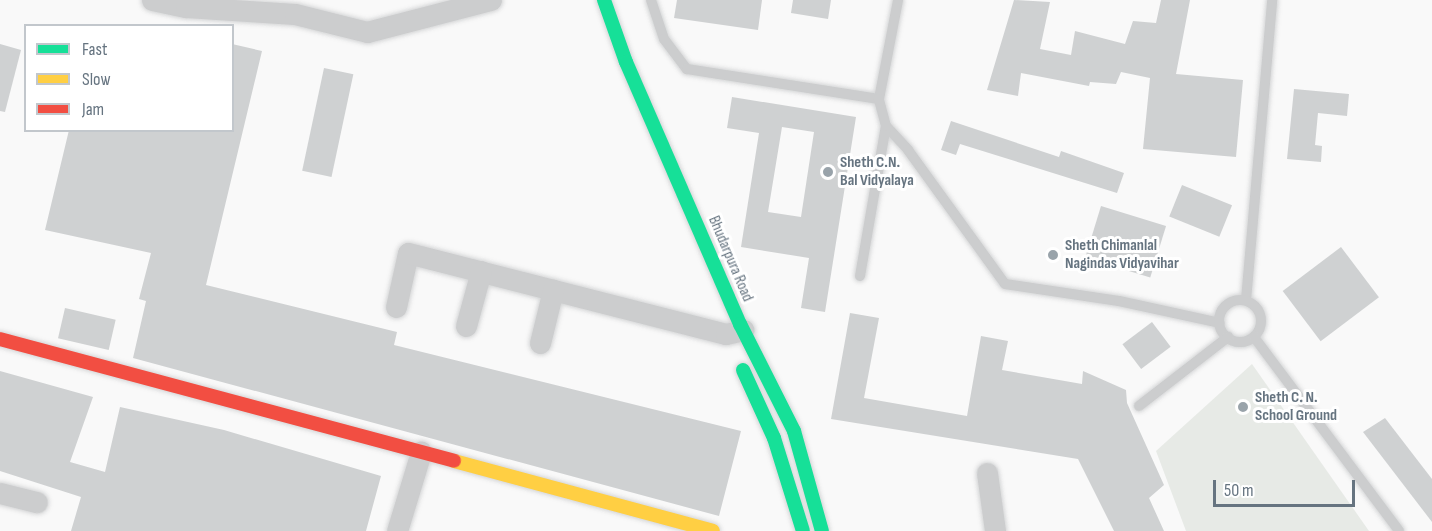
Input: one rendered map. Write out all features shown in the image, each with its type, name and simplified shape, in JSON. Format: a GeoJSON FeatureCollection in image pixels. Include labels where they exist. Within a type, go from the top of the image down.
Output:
{"type":"FeatureCollection","features":[{"type":"Feature","properties":{"kind":"street"},"geometry":{"type":"LineString","coordinates":[[152,0],[186,7],[295,14],[367,32],[491,0]]}},
{"type":"Feature","properties":{"kind":"street","name":"Bhudarpura Road"},"geometry":{"type":"LineString","coordinates":[[604,0],[670,163],[734,341],[774,438],[803,531]]}},
{"type":"Feature","properties":{"kind":"street"},"geometry":{"type":"LineString","coordinates":[[595,21],[619,84]]}},
{"type":"Feature","properties":{"kind":"street"},"geometry":{"type":"LineString","coordinates":[[656,170],[670,163]]}},
{"type":"Feature","properties":{"kind":"street"},"geometry":{"type":"LineString","coordinates":[[396,307],[408,253],[553,290],[734,341]]}},
{"type":"Feature","properties":{"kind":"street"},"geometry":{"type":"LineString","coordinates":[[466,326],[481,271]]}},
{"type":"Feature","properties":{"kind":"street"},"geometry":{"type":"LineString","coordinates":[[540,343],[553,290]]}},
{"type":"Feature","properties":{"kind":"street","name":"Bhudarpura Road"},"geometry":{"type":"LineString","coordinates":[[717,312],[794,431],[822,531]]}},
{"type":"Feature","properties":{"kind":"street"},"geometry":{"type":"LineString","coordinates":[[0,339],[421,452],[681,526],[713,531]]}},
{"type":"Feature","properties":{"kind":"street"},"geometry":{"type":"LineString","coordinates":[[397,531],[421,452]]}},
{"type":"Feature","properties":{"kind":"street"},"geometry":{"type":"LineString","coordinates":[[987,473],[995,531]]}},
{"type":"Feature","properties":{"kind":"street"},"geometry":{"type":"LineString","coordinates":[[0,493],[37,502]]}},
{"type":"Feature","properties":{"kind":"lane"},"geometry":{"type":"LineString","coordinates":[[651,0],[664,39],[687,69],[879,99]]}},
{"type":"Feature","properties":{"kind":"lane"},"geometry":{"type":"LineString","coordinates":[[860,276],[886,126],[879,99],[898,0]]}},
{"type":"Feature","properties":{"kind":"lane"},"geometry":{"type":"LineString","coordinates":[[1246,300],[1272,0]]}},
{"type":"Feature","properties":{"kind":"lane"},"geometry":{"type":"LineString","coordinates":[[886,126],[908,150],[1005,284],[1119,301],[1220,323],[1228,337],[1243,341],[1254,337],[1261,318],[1253,304],[1246,300],[1230,302],[1220,323]]}},
{"type":"Feature","properties":{"kind":"lane"},"geometry":{"type":"LineString","coordinates":[[1139,406],[1228,337]]}},
{"type":"Feature","properties":{"kind":"lane"},"geometry":{"type":"LineString","coordinates":[[1254,337],[1399,531]]}},
{"type":"Feature","properties":{"kind":"shaded area","name":"Sheth C. N. School Ground"},"geometry":{"type":"Polygon","coordinates":[[[1252,364],[1369,531],[1186,531],[1156,451],[1252,364]]]}},
{"type":"Feature","properties":{"kind":"building"},"geometry":{"type":"Polygon","coordinates":[[[677,0],[762,0],[758,30],[674,18],[677,0]]]}},
{"type":"Feature","properties":{"kind":"building"},"geometry":{"type":"Polygon","coordinates":[[[793,0],[831,0],[828,19],[791,13],[793,0]]]}},
{"type":"Feature","properties":{"kind":"building"},"geometry":{"type":"Polygon","coordinates":[[[1014,0],[1050,2],[1040,49],[1071,55],[1075,31],[1125,44],[1133,21],[1156,23],[1161,0],[1190,0],[1176,74],[1243,80],[1236,157],[1143,149],[1150,78],[1121,72],[1116,84],[1090,82],[1089,86],[1021,73],[1018,96],[987,90],[1014,0]]]}},
{"type":"Feature","properties":{"kind":"building"},"geometry":{"type":"Polygon","coordinates":[[[0,44],[21,50],[5,112],[0,111],[0,44]]]}},
{"type":"Feature","properties":{"kind":"building"},"geometry":{"type":"Polygon","coordinates":[[[234,44],[262,51],[206,285],[397,332],[394,345],[741,431],[719,516],[133,358],[146,301],[139,299],[151,253],[45,230],[69,132],[234,132],[234,44]]]}},
{"type":"Feature","properties":{"kind":"building"},"geometry":{"type":"Polygon","coordinates":[[[324,68],[353,74],[332,177],[302,171],[324,68]]]}},
{"type":"Feature","properties":{"kind":"building"},"geometry":{"type":"Polygon","coordinates":[[[1294,89],[1349,94],[1347,116],[1318,113],[1315,145],[1322,146],[1321,162],[1287,159],[1294,89]]]}},
{"type":"Feature","properties":{"kind":"building","name":"Sheth C.N. Bal Vidyalaya"},"geometry":{"type":"Polygon","coordinates":[[[732,97],[856,117],[825,312],[801,308],[809,258],[741,247],[759,133],[727,128],[732,97]],[[782,127],[768,212],[801,217],[814,132],[782,127]]]}},
{"type":"Feature","properties":{"kind":"building"},"geometry":{"type":"Polygon","coordinates":[[[951,121],[1059,157],[1061,151],[1124,173],[1117,193],[960,144],[956,155],[941,150],[951,121]]]}},
{"type":"Feature","properties":{"kind":"building"},"geometry":{"type":"Polygon","coordinates":[[[1182,185],[1232,205],[1219,237],[1169,217],[1182,185]]]}},
{"type":"Feature","properties":{"kind":"building"},"geometry":{"type":"Polygon","coordinates":[[[1101,206],[1166,226],[1150,278],[1085,258],[1101,206]]]}},
{"type":"Feature","properties":{"kind":"building"},"geometry":{"type":"Polygon","coordinates":[[[1341,247],[1379,297],[1321,341],[1283,291],[1341,247]]]}},
{"type":"Feature","properties":{"kind":"building"},"geometry":{"type":"Polygon","coordinates":[[[65,308],[116,320],[109,350],[58,338],[65,308]]]}},
{"type":"Feature","properties":{"kind":"building"},"geometry":{"type":"Polygon","coordinates":[[[850,313],[879,318],[864,398],[967,416],[981,336],[1008,341],[1002,370],[1082,384],[1083,371],[1126,390],[1127,403],[1164,485],[1149,498],[1164,531],[1114,531],[1078,459],[831,419],[850,313]]]}},
{"type":"Feature","properties":{"kind":"building"},"geometry":{"type":"Polygon","coordinates":[[[1152,322],[1171,347],[1141,369],[1122,344],[1152,322]]]}},
{"type":"Feature","properties":{"kind":"building"},"geometry":{"type":"Polygon","coordinates":[[[0,371],[93,397],[70,462],[105,472],[120,407],[224,430],[381,476],[366,531],[71,531],[81,497],[0,471],[0,371]]]}},
{"type":"Feature","properties":{"kind":"building"},"geometry":{"type":"Polygon","coordinates":[[[1385,418],[1432,479],[1432,522],[1363,432],[1385,418]]]}},
{"type":"Feature","properties":{"kind":"traffic: fast"},"geometry":{"type":"LineString","coordinates":[[604,0],[626,62],[740,324],[794,431],[822,531]]}},
{"type":"Feature","properties":{"kind":"traffic: fast"},"geometry":{"type":"LineString","coordinates":[[743,370],[774,438],[803,531]]}},
{"type":"Feature","properties":{"kind":"traffic: slow"},"geometry":{"type":"LineString","coordinates":[[454,461],[713,531]]}},
{"type":"Feature","properties":{"kind":"traffic: jam"},"geometry":{"type":"LineString","coordinates":[[0,339],[454,461]]}},
{"type":"Feature","properties":{"kind":"place","name":"Sheth C.N. Bal Vidyalaya"},"geometry":{"type":"Point","coordinates":[828,172]}},
{"type":"Feature","properties":{"kind":"place","name":"Sheth Chimanlal Nagindas Vidyavihar"},"geometry":{"type":"Point","coordinates":[1053,255]}},
{"type":"Feature","properties":{"kind":"place","name":"Sheth C. N. School Ground"},"geometry":{"type":"Point","coordinates":[1243,407]}}]}
